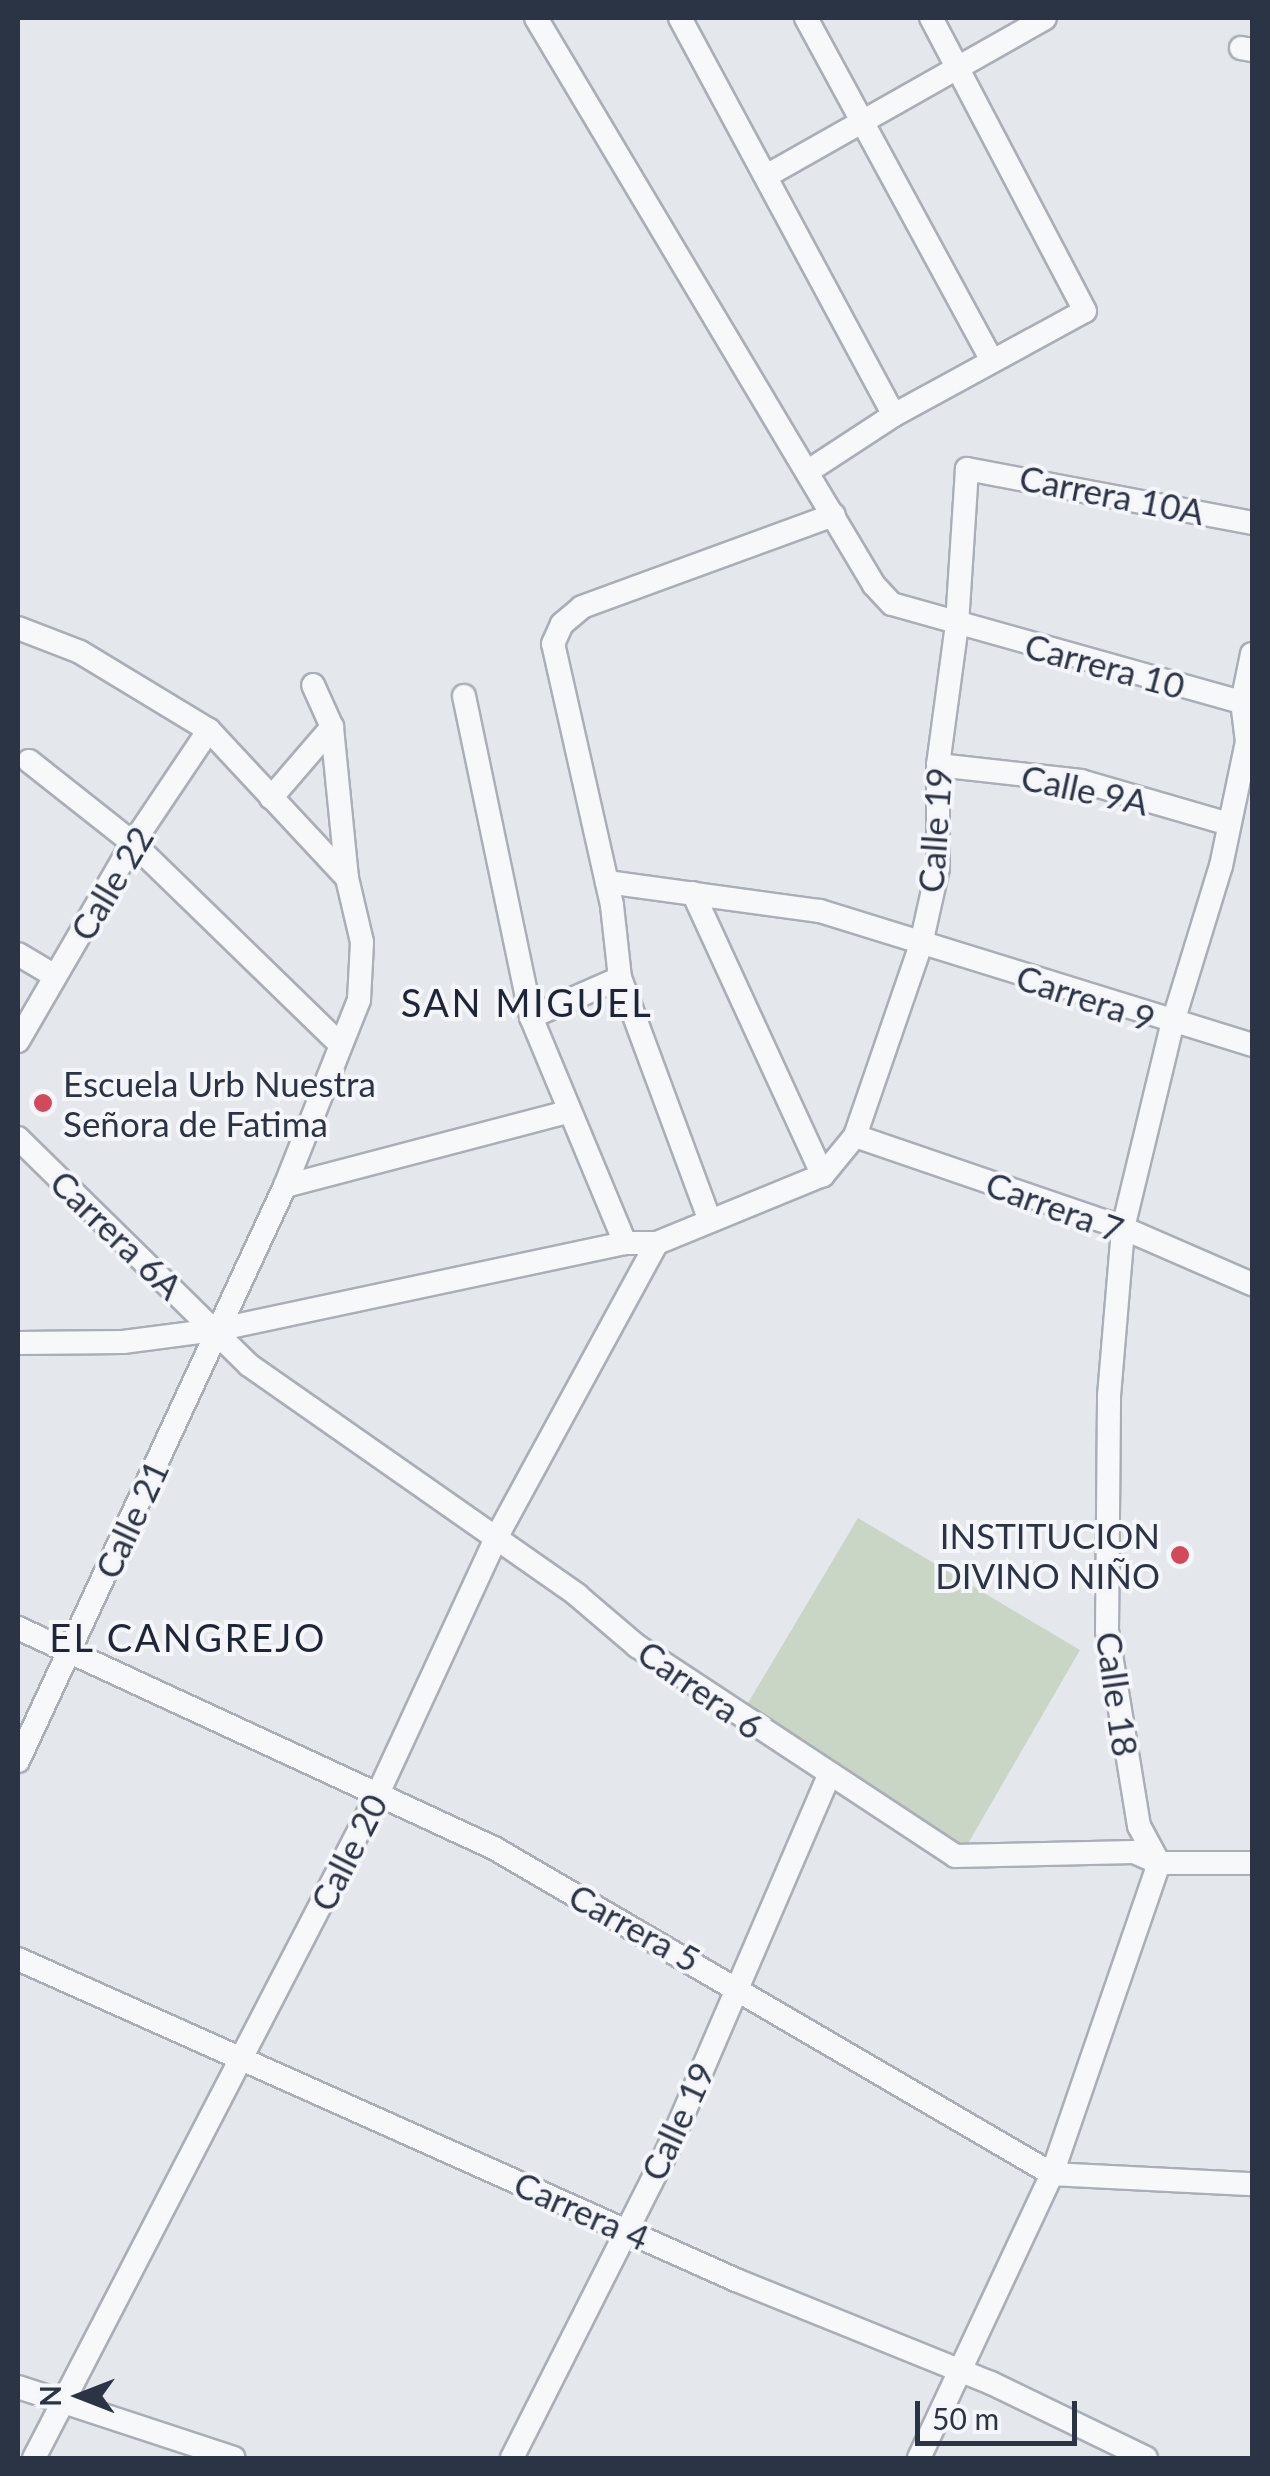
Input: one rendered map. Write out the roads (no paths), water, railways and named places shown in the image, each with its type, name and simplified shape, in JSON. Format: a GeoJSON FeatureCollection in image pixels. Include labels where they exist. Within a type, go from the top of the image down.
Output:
{"type":"FeatureCollection","features":[{"type":"Feature","properties":{"kind":"street","name":"Carrera 10"},"geometry":{"type":"LineString","coordinates":[[536,18],[810,470],[834,516],[892,604],[1247,704]]}},
{"type":"Feature","properties":{"kind":"street"},"geometry":{"type":"LineString","coordinates":[[680,18],[894,415]]}},
{"type":"Feature","properties":{"kind":"street"},"geometry":{"type":"LineString","coordinates":[[806,18],[992,361]]}},
{"type":"Feature","properties":{"kind":"street"},"geometry":{"type":"LineString","coordinates":[[810,470],[894,415],[1085,310],[931,18]]}},
{"type":"Feature","properties":{"kind":"street"},"geometry":{"type":"LineString","coordinates":[[768,175],[1045,18]]}},
{"type":"Feature","properties":{"kind":"street","name":"Carrera 10A"},"geometry":{"type":"LineString","coordinates":[[972,467],[1252,522]]}},
{"type":"Feature","properties":{"kind":"street","name":"Calle 19"},"geometry":{"type":"LineString","coordinates":[[824,1175],[855,1136],[921,944],[938,868],[938,765],[957,624],[964,476],[972,467]]}},
{"type":"Feature","properties":{"kind":"street"},"geometry":{"type":"LineString","coordinates":[[710,1221],[620,978],[607,882],[553,644],[562,624],[582,607],[834,516]]}},
{"type":"Feature","properties":{"kind":"street"},"geometry":{"type":"LineString","coordinates":[[18,628],[80,652],[209,730],[346,878]]}},
{"type":"Feature","properties":{"kind":"street","name":"Calle 18"},"geometry":{"type":"LineString","coordinates":[[1159,1863],[1139,1826],[1107,1630],[1110,1396],[1123,1228],[1172,1025],[1229,824],[1247,742],[1252,654]]}},
{"type":"Feature","properties":{"kind":"street","name":"Calle 21"},"geometry":{"type":"LineString","coordinates":[[18,1760],[285,1186],[359,1000],[362,942],[346,878],[332,727],[313,685]]}},
{"type":"Feature","properties":{"kind":"street"},"geometry":{"type":"LineString","coordinates":[[464,696],[530,1017],[625,1243]]}},
{"type":"Feature","properties":{"kind":"street"},"geometry":{"type":"LineString","coordinates":[[270,798],[332,727]]}},
{"type":"Feature","properties":{"kind":"street","name":"Calle 22"},"geometry":{"type":"LineString","coordinates":[[18,1041],[133,843],[209,730]]}},
{"type":"Feature","properties":{"kind":"street"},"geometry":{"type":"LineString","coordinates":[[29,761],[133,843],[340,1044]]}},
{"type":"Feature","properties":{"kind":"street","name":"Calle 9A"},"geometry":{"type":"LineString","coordinates":[[938,765],[1080,781],[1229,824]]}},
{"type":"Feature","properties":{"kind":"street","name":"Carrera 9"},"geometry":{"type":"LineString","coordinates":[[607,882],[820,911],[1172,1025],[1252,1045]]}},
{"type":"Feature","properties":{"kind":"street"},"geometry":{"type":"LineString","coordinates":[[18,1343],[123,1342],[216,1330],[625,1243],[657,1243],[824,1175],[694,893]]}},
{"type":"Feature","properties":{"kind":"street"},"geometry":{"type":"LineString","coordinates":[[18,954],[56,976]]}},
{"type":"Feature","properties":{"kind":"street"},"geometry":{"type":"LineString","coordinates":[[530,1017],[620,978]]}},
{"type":"Feature","properties":{"kind":"street"},"geometry":{"type":"LineString","coordinates":[[285,1186],[567,1112]]}},
{"type":"Feature","properties":{"kind":"street","name":"Carrera 7"},"geometry":{"type":"LineString","coordinates":[[855,1136],[1123,1228],[1252,1284]]}},
{"type":"Feature","properties":{"kind":"street","name":"Carrera 6A"},"geometry":{"type":"LineString","coordinates":[[18,1138],[216,1330]]}},
{"type":"Feature","properties":{"kind":"street","name":"Calle 20"},"geometry":{"type":"LineString","coordinates":[[34,2458],[376,1798],[496,1538],[657,1243]]}},
{"type":"Feature","properties":{"kind":"street","name":"Carrera 6"},"geometry":{"type":"LineString","coordinates":[[216,1330],[249,1365],[331,1426],[496,1538],[828,1778],[955,1856],[1134,1852],[1159,1863],[1252,1863]]}},
{"type":"Feature","properties":{"kind":"street","name":"Carrera 5"},"geometry":{"type":"LineString","coordinates":[[18,1628],[376,1798],[494,1848],[736,1984],[1052,2174],[1252,2184]]}},
{"type":"Feature","properties":{"kind":"street","name":"Calle 19"},"geometry":{"type":"LineString","coordinates":[[512,2458],[624,2228],[668,2147],[828,1778]]}},
{"type":"Feature","properties":{"kind":"street"},"geometry":{"type":"LineString","coordinates":[[920,2458],[1052,2174],[1159,1863]]}},
{"type":"Feature","properties":{"kind":"street","name":"Carrera 4"},"geometry":{"type":"LineString","coordinates":[[18,1959],[241,2062],[960,2370],[1146,2458]]}},
{"type":"Feature","properties":{"kind":"street"},"geometry":{"type":"LineString","coordinates":[[18,2387],[234,2458]]}},
{"type":"Feature","properties":{"kind":"place","name":"Escuela Urb Nuestra Señora de Fatima"},"geometry":{"type":"Point","coordinates":[43,1103]}},
{"type":"Feature","properties":{"kind":"place","name":"INSTITUCION DIVINO NIÑO"},"geometry":{"type":"Point","coordinates":[1180,1555]}},
{"type":"Feature","properties":{"kind":"district","name":"SAN MIGUEL"},"geometry":{"type":"Point","coordinates":[527,1003]}},
{"type":"Feature","properties":{"kind":"district","name":"EL CANGREJO"},"geometry":{"type":"Point","coordinates":[188,1638]}}]}
